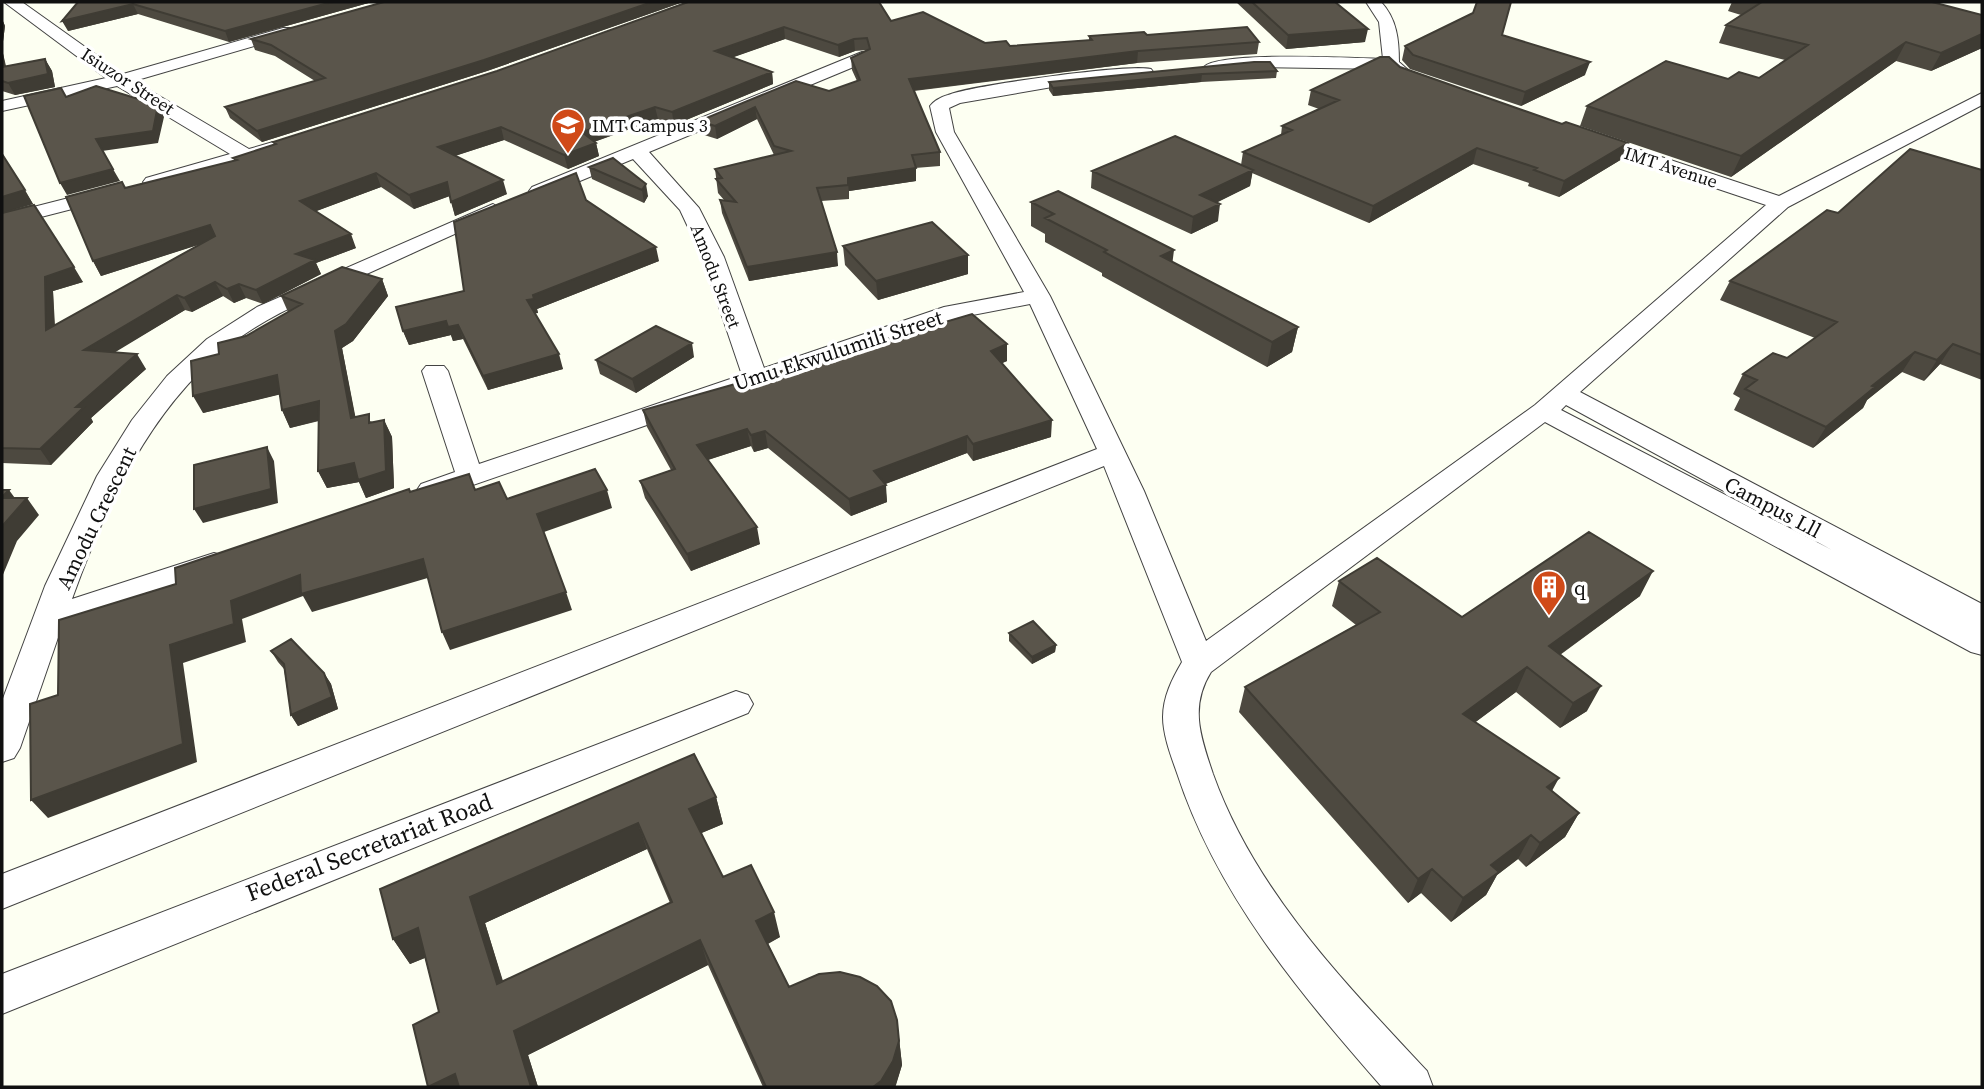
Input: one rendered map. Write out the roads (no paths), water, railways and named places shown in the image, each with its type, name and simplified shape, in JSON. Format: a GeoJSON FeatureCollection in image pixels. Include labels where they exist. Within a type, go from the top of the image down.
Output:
{"type":"FeatureCollection","features":[{"type":"Feature","properties":{"kind":"street"},"geometry":{"type":"LineString","coordinates":[[1373,2],[1382,12],[1389,28],[1391,64],[1398,72],[1422,83]]}},
{"type":"Feature","properties":{"kind":"street","name":"Isiuzor Street"},"geometry":{"type":"LineString","coordinates":[[21,3],[120,80],[247,156]]}},
{"type":"Feature","properties":{"kind":"street"},"geometry":{"type":"LineString","coordinates":[[2,106],[120,80],[311,25]]}},
{"type":"Feature","properties":{"kind":"street","name":"Amodu Crescent"},"geometry":{"type":"LineString","coordinates":[[2,748],[49,618],[87,527],[126,450],[169,389],[214,345],[279,305],[516,200],[862,57]]}},
{"type":"Feature","properties":{"kind":"street"},"geometry":{"type":"LineString","coordinates":[[1199,68],[1254,62],[1391,64]]}},
{"type":"Feature","properties":{"kind":"street"},"geometry":{"type":"LineString","coordinates":[[1160,72],[1058,81],[955,98],[939,106],[945,132],[1038,296],[1112,453],[1199,663]]}},
{"type":"Feature","properties":{"kind":"street"},"geometry":{"type":"LineString","coordinates":[[1411,1087],[1333,1000],[1246,883],[1201,799],[1180,719],[1184,686],[1199,663],[1554,403],[1781,203],[1982,98]]}},
{"type":"Feature","properties":{"kind":"street","name":"IMT Avenue"},"geometry":{"type":"LineString","coordinates":[[1561,130],[1781,203]]}},
{"type":"Feature","properties":{"kind":"street"},"geometry":{"type":"LineString","coordinates":[[2,221],[128,189],[285,144]]}},
{"type":"Feature","properties":{"kind":"street","name":"Amodu Street"},"geometry":{"type":"LineString","coordinates":[[637,150],[689,208],[713,257],[755,377]]}},
{"type":"Feature","properties":{"kind":"street","name":"Umu Ekwulumili Street"},"geometry":{"type":"LineString","coordinates":[[406,499],[755,377],[952,312],[1038,296]]}},
{"type":"Feature","properties":{"kind":"street"},"geometry":{"type":"LineString","coordinates":[[435,371],[470,477]]}},
{"type":"Feature","properties":{"kind":"street"},"geometry":{"type":"LineString","coordinates":[[1554,403],[1982,643]]}},
{"type":"Feature","properties":{"kind":"street","name":"Campus Lll"},"geometry":{"type":"LineString","coordinates":[[1554,403],[1982,618]]}},
{"type":"Feature","properties":{"kind":"street"},"geometry":{"type":"LineString","coordinates":[[2,892],[1112,453]]}},
{"type":"Feature","properties":{"kind":"street"},"geometry":{"type":"LineString","coordinates":[[49,618],[240,555]]}},
{"type":"Feature","properties":{"kind":"street","name":"Federal Secretariat Road"},"geometry":{"type":"LineString","coordinates":[[2,994],[736,704]]}},
{"type":"Feature","properties":{"kind":"place","name":"IMT Campus 3"},"geometry":{"type":"Point","coordinates":[568,155]}},
{"type":"Feature","properties":{"kind":"place","name":"q"},"geometry":{"type":"Point","coordinates":[1549,617]}}]}
